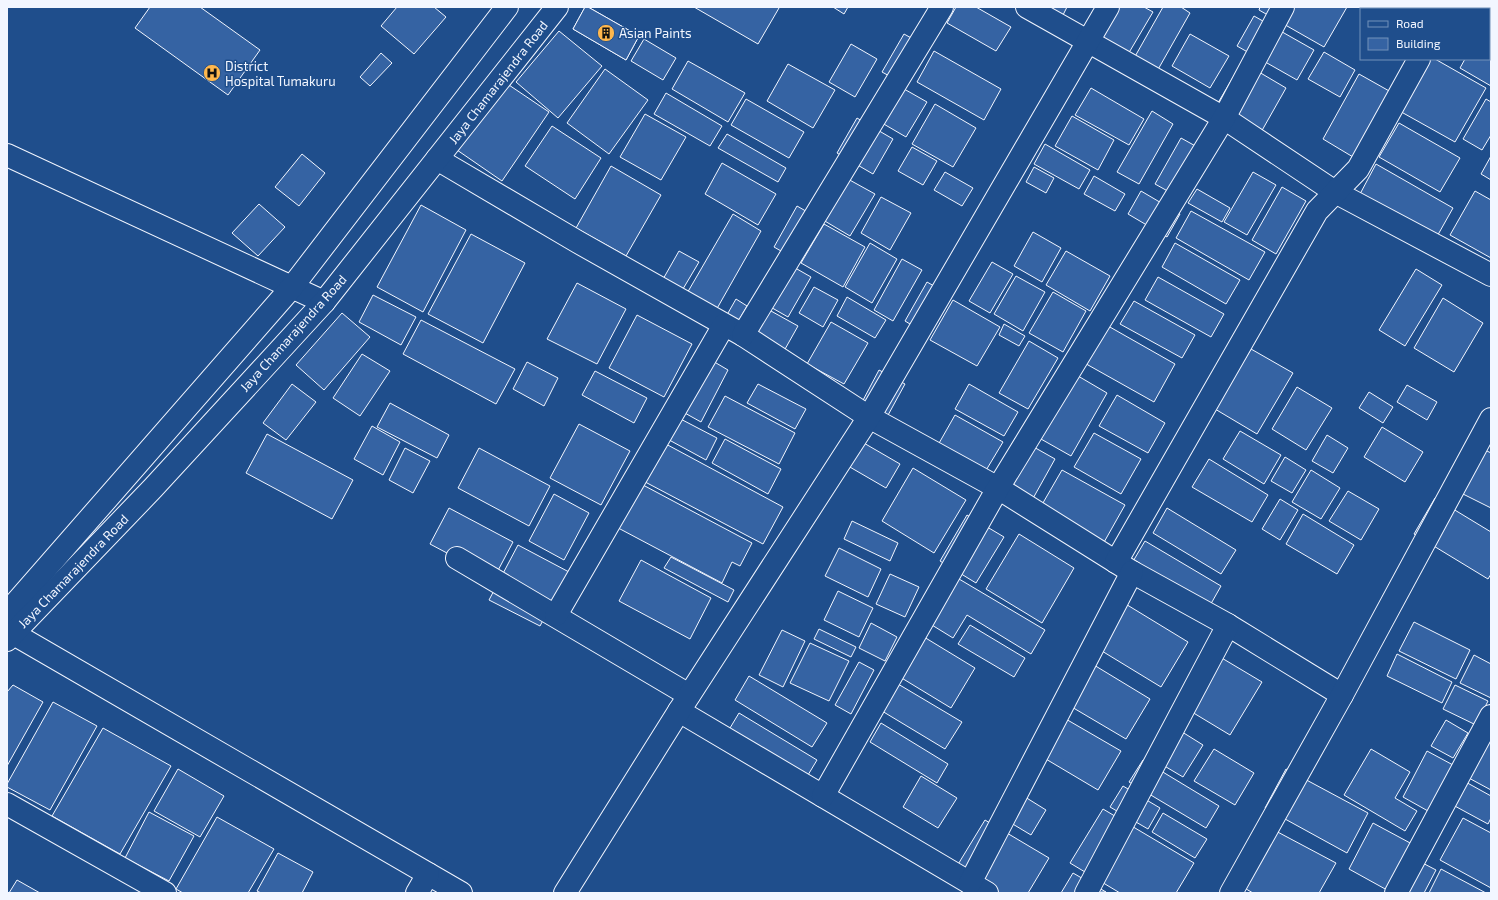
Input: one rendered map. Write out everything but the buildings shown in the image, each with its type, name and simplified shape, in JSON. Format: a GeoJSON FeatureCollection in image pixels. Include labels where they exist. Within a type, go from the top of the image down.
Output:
{"type":"FeatureCollection","features":[{"type":"Feature","properties":{"kind":"street","name":"Jaya Chamarajendra Road"},"geometry":{"type":"LineString","coordinates":[[7,613],[292,287],[507,7]]}},
{"type":"Feature","properties":{"kind":"street","name":"Jaya Chamarajendra Road"},"geometry":{"type":"LineString","coordinates":[[9,635],[153,488],[324,302],[557,7]]}},
{"type":"Feature","properties":{"kind":"street"},"geometry":{"type":"LineString","coordinates":[[743,335],[942,7]]}},
{"type":"Feature","properties":{"kind":"street"},"geometry":{"type":"LineString","coordinates":[[1027,7],[1224,118],[1335,192],[1491,275]]}},
{"type":"Feature","properties":{"kind":"street"},"geometry":{"type":"LineString","coordinates":[[565,893],[684,703],[869,417],[1108,7]]}},
{"type":"Feature","properties":{"kind":"street"},"geometry":{"type":"LineString","coordinates":[[823,796],[998,488],[1224,118],[1284,7]]}},
{"type":"Feature","properties":{"kind":"street"},"geometry":{"type":"LineString","coordinates":[[457,558],[556,616],[823,796],[978,888],[1124,567],[1317,212],[1358,169],[1418,60]]}},
{"type":"Feature","properties":{"kind":"street"},"geometry":{"type":"LineString","coordinates":[[7,155],[324,302]]}},
{"type":"Feature","properties":{"kind":"street"},"geometry":{"type":"LineString","coordinates":[[437,159],[585,246],[743,335],[869,417],[998,488],[1124,567],[1228,625],[1342,694]]}},
{"type":"Feature","properties":{"kind":"street"},"geometry":{"type":"LineString","coordinates":[[556,616],[724,325]]}},
{"type":"Feature","properties":{"kind":"street"},"geometry":{"type":"LineString","coordinates":[[1231,893],[1342,694],[1491,419]]}},
{"type":"Feature","properties":{"kind":"street"},"geometry":{"type":"LineString","coordinates":[[1086,893],[1228,625]]}},
{"type":"Feature","properties":{"kind":"street"},"geometry":{"type":"LineString","coordinates":[[9,635],[461,893]]}},
{"type":"Feature","properties":{"kind":"street"},"geometry":{"type":"LineString","coordinates":[[1396,893],[1491,716]]}},
{"type":"Feature","properties":{"kind":"street"},"geometry":{"type":"LineString","coordinates":[[7,804],[165,893]]}},
{"type":"Feature","properties":{"kind":"street"},"geometry":{"type":"LineString","coordinates":[[417,893],[428,874]]}},
{"type":"Feature","properties":{"kind":"place","name":"Asian Paints"},"geometry":{"type":"Point","coordinates":[606,33]}},
{"type":"Feature","properties":{"kind":"place","name":"District Hospital Tumakuru"},"geometry":{"type":"Point","coordinates":[212,73]}}]}
